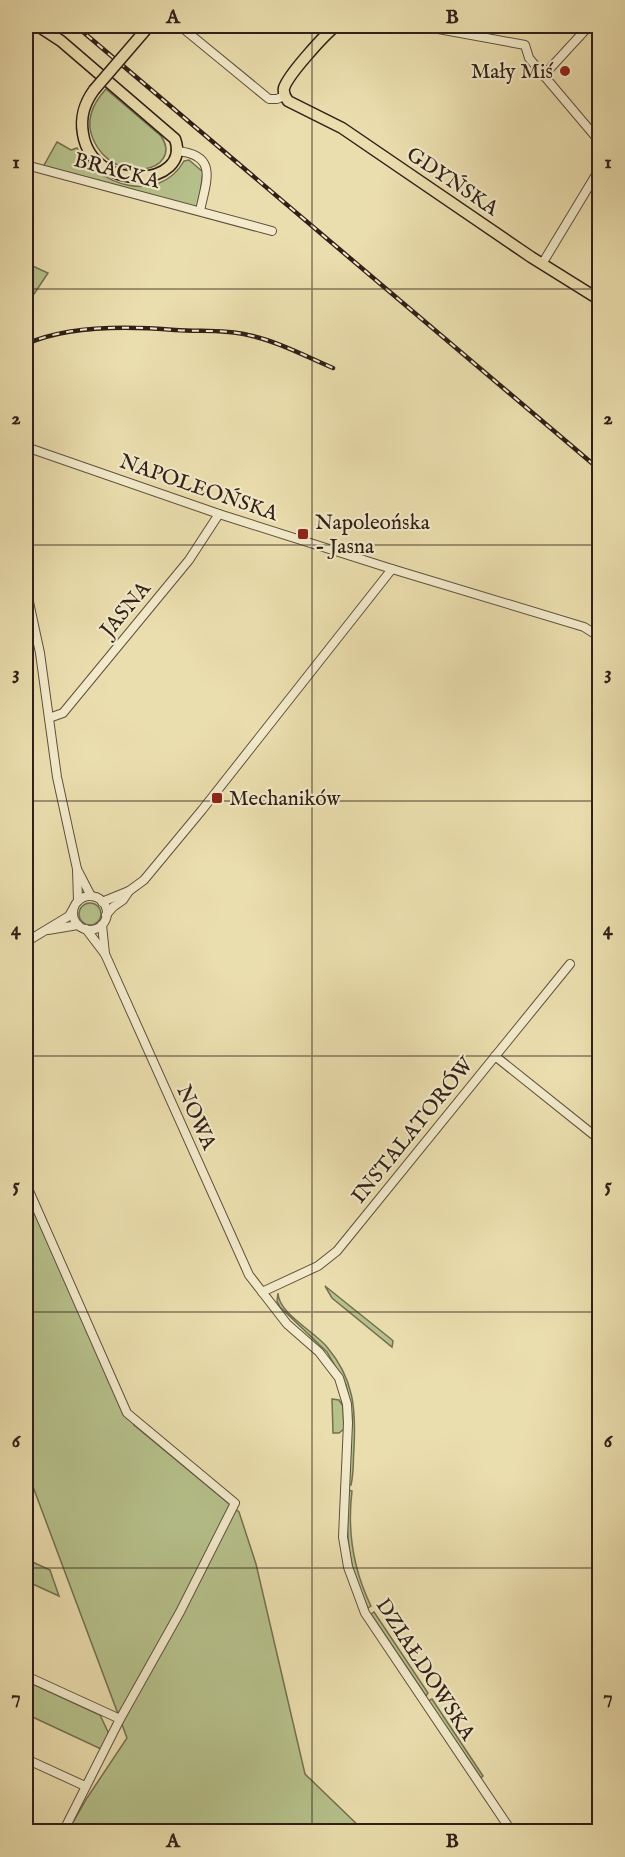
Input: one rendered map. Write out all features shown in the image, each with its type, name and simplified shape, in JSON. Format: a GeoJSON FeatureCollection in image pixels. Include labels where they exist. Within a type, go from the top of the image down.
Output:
{"type":"FeatureCollection","features":[{"type":"Feature","properties":{"kind":"main road"},"geometry":{"type":"LineString","coordinates":[[26,31],[28,26]]}},
{"type":"Feature","properties":{"kind":"main road"},"geometry":{"type":"LineString","coordinates":[[38,26],[61,41],[168,132],[175,139],[177,151],[170,165],[150,176],[128,177],[107,170],[90,154],[84,142],[83,111],[94,90],[149,26]]}},
{"type":"Feature","properties":{"kind":"main road"},"geometry":{"type":"LineString","coordinates":[[284,93],[303,61],[334,26]]}},
{"type":"Feature","properties":{"kind":"main road","name":"GDYŃSKA"},"geometry":{"type":"LineString","coordinates":[[284,93],[288,101],[342,128],[542,264],[600,300]]}},
{"type":"Feature","properties":{"kind":"street"},"geometry":{"type":"LineString","coordinates":[[180,26],[269,99],[278,99],[284,93]]}},
{"type":"Feature","properties":{"kind":"street"},"geometry":{"type":"LineString","coordinates":[[422,26],[525,45],[529,58],[600,142]]}},
{"type":"Feature","properties":{"kind":"street"},"geometry":{"type":"LineString","coordinates":[[543,76],[589,26]]}},
{"type":"Feature","properties":{"kind":"street","name":"BRACKA"},"geometry":{"type":"LineString","coordinates":[[177,151],[194,154],[204,162],[207,168],[208,174],[200,211]]}},
{"type":"Feature","properties":{"kind":"street","name":"BRACKA"},"geometry":{"type":"LineString","coordinates":[[26,165],[272,231]]}},
{"type":"Feature","properties":{"kind":"street"},"geometry":{"type":"LineString","coordinates":[[542,264],[600,168]]}},
{"type":"Feature","properties":{"kind":"street","name":"NAPOLEOŃSKA"},"geometry":{"type":"LineString","coordinates":[[26,447],[219,514],[584,627],[600,637]]}},
{"type":"Feature","properties":{"kind":"street","name":"JASNA"},"geometry":{"type":"LineString","coordinates":[[49,718],[63,713],[189,560],[219,514]]}},
{"type":"Feature","properties":{"kind":"street"},"geometry":{"type":"LineString","coordinates":[[102,902],[129,891],[144,880],[392,569]]}},
{"type":"Feature","properties":{"kind":"street"},"geometry":{"type":"LineString","coordinates":[[26,588],[40,653],[57,777],[77,868],[92,896],[102,902],[106,915]]}},
{"type":"Feature","properties":{"kind":"street"},"geometry":{"type":"LineString","coordinates":[[26,942],[69,916],[74,909],[80,894],[76,877],[77,868]]}},
{"type":"Feature","properties":{"kind":"street"},"geometry":{"type":"LineString","coordinates":[[47,930],[82,927],[94,929],[102,925],[106,915],[123,900],[129,891]]}},
{"type":"Feature","properties":{"kind":"street"},"geometry":{"type":"LineString","coordinates":[[78,901],[92,896]]}},
{"type":"Feature","properties":{"kind":"street"},"geometry":{"type":"LineString","coordinates":[[74,909],[74,920],[82,927]]}},
{"type":"Feature","properties":{"kind":"street","name":"NOWA"},"geometry":{"type":"LineString","coordinates":[[102,925],[105,954]]}},
{"type":"Feature","properties":{"kind":"street","name":"NOWA"},"geometry":{"type":"LineString","coordinates":[[82,927],[105,954],[240,1257],[249,1275],[262,1292]]}},
{"type":"Feature","properties":{"kind":"street","name":"INSTALATORÓW"},"geometry":{"type":"LineString","coordinates":[[262,1292],[318,1266],[337,1251],[570,964]]}},
{"type":"Feature","properties":{"kind":"street"},"geometry":{"type":"LineString","coordinates":[[495,1056],[600,1140]]}},
{"type":"Feature","properties":{"kind":"street"},"geometry":{"type":"LineString","coordinates":[[26,1184],[127,1413],[235,1503],[180,1612],[120,1719],[63,1832]]}},
{"type":"Feature","properties":{"kind":"street","name":"DZIAŁDOWSKA"},"geometry":{"type":"LineString","coordinates":[[262,1292],[287,1324],[330,1364],[344,1391],[348,1423],[343,1537],[348,1567],[365,1613],[512,1832]]}},
{"type":"Feature","properties":{"kind":"street"},"geometry":{"type":"LineString","coordinates":[[26,1676],[120,1719]]}},
{"type":"Feature","properties":{"kind":"street"},"geometry":{"type":"LineString","coordinates":[[26,1759],[85,1786]]}},
{"type":"Feature","properties":{"kind":"green space"},"geometry":{"type":"Polygon","coordinates":[[[106,89],[161,136],[166,148],[163,158],[156,165],[144,169],[130,169],[116,164],[103,154],[93,139],[90,119],[97,100],[106,89]]]}},
{"type":"Feature","properties":{"kind":"green space"},"geometry":{"type":"Polygon","coordinates":[[[57,142],[71,150],[77,148],[86,161],[99,172],[129,185],[144,186],[160,183],[173,175],[184,161],[189,160],[203,172],[199,202],[194,207],[43,167],[57,142]]]}},
{"type":"Feature","properties":{"kind":"green space"},"geometry":{"type":"Polygon","coordinates":[[[26,263],[48,273],[26,306],[26,263]]]}},
{"type":"Feature","properties":{"kind":"green space"},"geometry":{"type":"Polygon","coordinates":[[[90,903],[100,910],[101,914],[94,924],[90,925],[80,918],[79,914],[86,904],[90,903]]]}},
{"type":"Feature","properties":{"kind":"green space"},"geometry":{"type":"Polygon","coordinates":[[[26,1189],[91,1324],[134,1425],[239,1512],[256,1564],[305,1774],[364,1831],[68,1831],[127,1738],[26,1468],[26,1189]]]}},
{"type":"Feature","properties":{"kind":"green space"},"geometry":{"type":"Polygon","coordinates":[[[325,1286],[391,1339],[392,1347],[332,1298],[325,1286]]]}},
{"type":"Feature","properties":{"kind":"green space"},"geometry":{"type":"Polygon","coordinates":[[[278,1293],[284,1308],[290,1315],[327,1347],[348,1383],[355,1434],[351,1485],[349,1485],[352,1415],[346,1385],[327,1352],[280,1307],[277,1301],[278,1293]]]}},
{"type":"Feature","properties":{"kind":"green space"},"geometry":{"type":"Polygon","coordinates":[[[332,1399],[339,1400],[343,1406],[344,1429],[339,1433],[333,1433],[332,1399]]]}},
{"type":"Feature","properties":{"kind":"green space"},"geometry":{"type":"Polygon","coordinates":[[[348,1490],[352,1491],[350,1521],[353,1550],[360,1578],[371,1606],[368,1608],[356,1580],[349,1551],[348,1490]]]}},
{"type":"Feature","properties":{"kind":"green space"},"geometry":{"type":"Polygon","coordinates":[[[26,1559],[50,1570],[59,1596],[26,1581],[26,1559]]]}},
{"type":"Feature","properties":{"kind":"green space"},"geometry":{"type":"Polygon","coordinates":[[[374,1612],[428,1693],[426,1696],[371,1614],[374,1612]]]}},
{"type":"Feature","properties":{"kind":"green space"},"geometry":{"type":"Polygon","coordinates":[[[26,1681],[100,1715],[109,1734],[101,1749],[26,1714],[26,1681]]]}},
{"type":"Feature","properties":{"kind":"green space"},"geometry":{"type":"Polygon","coordinates":[[[432,1699],[483,1776],[481,1778],[428,1701],[432,1699]]]}},
{"type":"Feature","properties":{"kind":"railway"},"geometry":{"type":"LineString","coordinates":[[76,26],[600,470]]}},
{"type":"Feature","properties":{"kind":"railway"},"geometry":{"type":"LineString","coordinates":[[26,344],[61,333],[99,328],[229,332],[270,341],[333,368]]}},
{"type":"Feature","properties":{"kind":"place","name":"Mały Miś"},"geometry":{"type":"Point","coordinates":[565,71]}},
{"type":"Feature","properties":{"kind":"place","name":"Napoleońska - Jasna"},"geometry":{"type":"Point","coordinates":[303,534]}},
{"type":"Feature","properties":{"kind":"place","name":"Mechaników"},"geometry":{"type":"Point","coordinates":[217,798]}}]}
